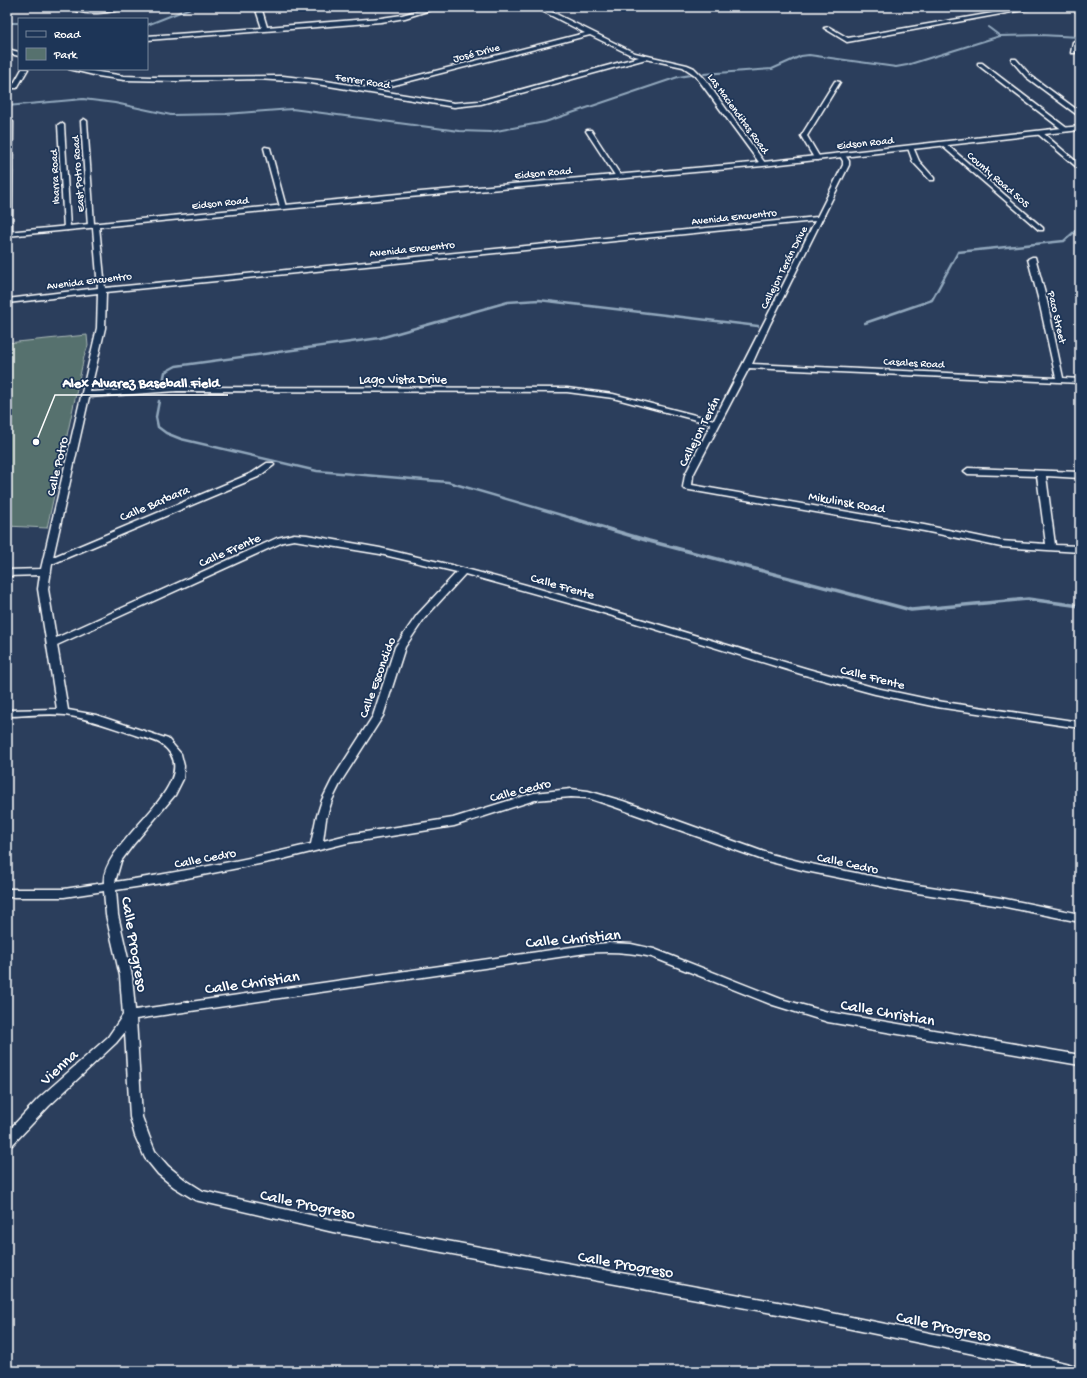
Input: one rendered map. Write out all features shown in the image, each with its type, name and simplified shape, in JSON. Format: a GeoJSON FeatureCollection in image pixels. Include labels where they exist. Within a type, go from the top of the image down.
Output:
{"type":"FeatureCollection","features":[{"type":"Feature","properties":{"kind":"street"},"geometry":{"type":"LineString","coordinates":[[75,7],[76,9],[98,12],[113,11],[122,7]]}},
{"type":"Feature","properties":{"kind":"street"},"geometry":{"type":"LineString","coordinates":[[258,7],[266,29]]}},
{"type":"Feature","properties":{"kind":"street"},"geometry":{"type":"LineString","coordinates":[[148,38],[393,19],[437,7]]}},
{"type":"Feature","properties":{"kind":"street"},"geometry":{"type":"LineString","coordinates":[[827,28],[847,40],[1036,7]]}},
{"type":"Feature","properties":{"kind":"street","name":"Las Hacienditas Road"},"geometry":{"type":"LineString","coordinates":[[544,10],[633,54],[685,66],[696,72],[764,164]]}},
{"type":"Feature","properties":{"kind":"street","name":"José Drive"},"geometry":{"type":"LineString","coordinates":[[366,90],[590,33]]}},
{"type":"Feature","properties":{"kind":"street"},"geometry":{"type":"LineString","coordinates":[[1073,52],[1076,42],[1080,43]]}},
{"type":"Feature","properties":{"kind":"street"},"geometry":{"type":"LineString","coordinates":[[7,51],[18,54]]}},
{"type":"Feature","properties":{"kind":"street","name":"Ferrer Road"},"geometry":{"type":"LineString","coordinates":[[76,70],[98,76],[123,78],[288,78],[441,103],[467,104],[512,94],[646,57]]}},
{"type":"Feature","properties":{"kind":"street"},"geometry":{"type":"LineString","coordinates":[[1014,60],[1028,76],[1080,115]]}},
{"type":"Feature","properties":{"kind":"street"},"geometry":{"type":"LineString","coordinates":[[980,64],[1066,130]]}},
{"type":"Feature","properties":{"kind":"street"},"geometry":{"type":"LineString","coordinates":[[15,87],[24,70]]}},
{"type":"Feature","properties":{"kind":"street"},"geometry":{"type":"LineString","coordinates":[[817,158],[804,136],[837,82]]}},
{"type":"Feature","properties":{"kind":"street","name":"East Potro Road"},"geometry":{"type":"LineString","coordinates":[[84,121],[94,226]]}},
{"type":"Feature","properties":{"kind":"street"},"geometry":{"type":"LineString","coordinates":[[8,234],[10,122]]}},
{"type":"Feature","properties":{"kind":"street","name":"Ibarra Road"},"geometry":{"type":"LineString","coordinates":[[61,125],[67,228]]}},
{"type":"Feature","properties":{"kind":"street","name":"Eidson Road"},"geometry":{"type":"LineString","coordinates":[[8,234],[283,207],[764,164],[1080,128]]}},
{"type":"Feature","properties":{"kind":"street"},"geometry":{"type":"LineString","coordinates":[[589,131],[618,176]]}},
{"type":"Feature","properties":{"kind":"street"},"geometry":{"type":"LineString","coordinates":[[1040,133],[1080,168]]}},
{"type":"Feature","properties":{"kind":"street","name":"County Road 505"},"geometry":{"type":"LineString","coordinates":[[943,144],[1041,229]]}},
{"type":"Feature","properties":{"kind":"street"},"geometry":{"type":"LineString","coordinates":[[267,148],[283,207]]}},
{"type":"Feature","properties":{"kind":"street"},"geometry":{"type":"LineString","coordinates":[[911,148],[916,162],[932,179]]}},
{"type":"Feature","properties":{"kind":"street","name":"Callejon Terán Drive"},"geometry":{"type":"LineString","coordinates":[[734,387],[747,366],[846,165],[846,161],[843,156]]}},
{"type":"Feature","properties":{"kind":"street","name":"Avenida Encuentro"},"geometry":{"type":"LineString","coordinates":[[7,300],[819,219]]}},
{"type":"Feature","properties":{"kind":"street","name":"Calle Potro"},"geometry":{"type":"LineString","coordinates":[[62,712],[43,589],[101,328],[102,290],[94,226]]}},
{"type":"Feature","properties":{"kind":"street","name":"Paco Street"},"geometry":{"type":"LineString","coordinates":[[1032,259],[1048,321],[1060,380]]}},
{"type":"Feature","properties":{"kind":"street","name":"Casales Road"},"geometry":{"type":"LineString","coordinates":[[747,366],[1080,381]]}},
{"type":"Feature","properties":{"kind":"street","name":"Callejon Terán"},"geometry":{"type":"LineString","coordinates":[[687,486],[689,475],[734,387]]}},
{"type":"Feature","properties":{"kind":"street","name":"Lago Vista Drive"},"geometry":{"type":"LineString","coordinates":[[86,395],[177,390],[567,390],[613,396],[716,423]]}},
{"type":"Feature","properties":{"kind":"street","name":"Calle Barbara"},"geometry":{"type":"LineString","coordinates":[[7,573],[47,567],[255,475],[270,465]]}},
{"type":"Feature","properties":{"kind":"street"},"geometry":{"type":"LineString","coordinates":[[968,471],[1080,475]]}},
{"type":"Feature","properties":{"kind":"street"},"geometry":{"type":"LineString","coordinates":[[1041,473],[1051,547]]}},
{"type":"Feature","properties":{"kind":"street","name":"Mikulinsk Road"},"geometry":{"type":"LineString","coordinates":[[687,486],[924,528],[1001,544],[1080,549]]}},
{"type":"Feature","properties":{"kind":"street","name":"Calle Frente"},"geometry":{"type":"LineString","coordinates":[[51,644],[280,540],[294,538],[320,540],[402,556],[500,580],[630,618],[735,651],[875,691],[931,703],[1080,725]]}},
{"type":"Feature","properties":{"kind":"street","name":"Calle Escondido"},"geometry":{"type":"LineString","coordinates":[[316,847],[321,819],[327,800],[337,780],[378,716],[400,647],[405,637],[417,620],[463,571]]}},
{"type":"Feature","properties":{"kind":"street","name":"Calle Progreso"},"geometry":{"type":"LineString","coordinates":[[7,713],[62,712],[92,717],[164,741],[176,754],[179,766],[178,779],[170,795],[136,832],[116,860],[109,879],[109,887],[112,915],[126,976],[130,1015],[136,1117],[150,1154],[163,1170],[179,1183],[200,1196],[333,1226],[778,1308],[1003,1354],[1069,1371]]}},
{"type":"Feature","properties":{"kind":"street","name":"Calle Cedro"},"geometry":{"type":"LineString","coordinates":[[7,893],[64,892],[109,887],[223,868],[376,834],[454,822],[534,797],[571,793],[588,795],[619,804],[767,857],[806,867],[897,886],[1001,902],[1080,918]]}},
{"type":"Feature","properties":{"kind":"street","name":"Calle Christian"},"geometry":{"type":"LineString","coordinates":[[130,1015],[563,952],[609,947],[631,948],[654,953],[777,1002],[828,1017],[1080,1060]]}},
{"type":"Feature","properties":{"kind":"street","name":"Vienna"},"geometry":{"type":"LineString","coordinates":[[7,1140],[44,1102],[112,1040],[130,1015]]}},
{"type":"Feature","properties":{"kind":"green space"},"geometry":{"type":"Polygon","coordinates":[[[87,335],[88,346],[84,357],[47,528],[7,526],[7,343],[87,335]]]}},
{"type":"Feature","properties":{"kind":"waterway"},"geometry":{"type":"LineString","coordinates":[[148,25],[193,7]]}},
{"type":"Feature","properties":{"kind":"waterway"},"geometry":{"type":"LineString","coordinates":[[7,23],[18,23]]}},
{"type":"Feature","properties":{"kind":"waterway"},"geometry":{"type":"LineString","coordinates":[[988,27],[1000,36]]}},
{"type":"Feature","properties":{"kind":"waterway"},"geometry":{"type":"LineString","coordinates":[[1000,36],[1040,35],[1080,37]]}},
{"type":"Feature","properties":{"kind":"waterway"},"geometry":{"type":"LineString","coordinates":[[704,74],[772,69],[801,56],[809,55],[896,67],[907,65],[1000,36]]}},
{"type":"Feature","properties":{"kind":"waterway"},"geometry":{"type":"LineString","coordinates":[[7,106],[83,99],[115,103],[171,115],[226,114],[292,109],[459,131],[491,132],[545,122],[678,77],[691,75]]}},
{"type":"Feature","properties":{"kind":"waterway"},"geometry":{"type":"LineString","coordinates":[[865,323],[932,300],[958,252],[1064,241],[1080,227]]}},
{"type":"Feature","properties":{"kind":"waterway"},"geometry":{"type":"LineString","coordinates":[[163,382],[165,372],[176,366],[380,338],[508,302],[539,300],[758,326]]}},
{"type":"Feature","properties":{"kind":"waterway"},"geometry":{"type":"LineString","coordinates":[[159,401],[156,417],[158,427],[166,433],[181,439],[317,471],[448,482],[575,519]]}},
{"type":"Feature","properties":{"kind":"waterway"},"geometry":{"type":"LineString","coordinates":[[571,518],[649,541],[911,610],[1028,599],[1080,606]]}},
{"type":"Feature","properties":{"kind":"place","name":"Alex Alvarez Baseball Field"},"geometry":{"type":"Point","coordinates":[36,442]}}]}
